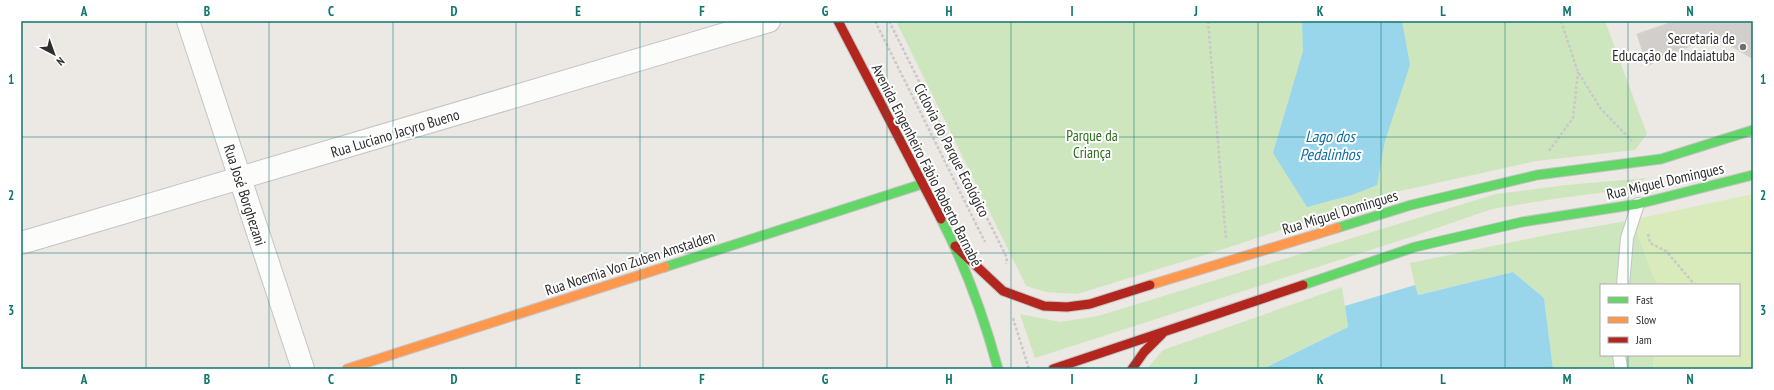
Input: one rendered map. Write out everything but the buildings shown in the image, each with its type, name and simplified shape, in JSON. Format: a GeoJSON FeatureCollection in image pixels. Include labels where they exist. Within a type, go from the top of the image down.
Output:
{"type":"FeatureCollection","features":[{"type":"Feature","properties":{"kind":"main road","name":"Avenida Engenheiro Fábio Roberto Barnabé"},"geometry":{"type":"LineString","coordinates":[[838,21],[955,246],[986,323],[998,369]]}},
{"type":"Feature","properties":{"kind":"main road","name":"Rua Miguel Domingues"},"geometry":{"type":"LineString","coordinates":[[955,246],[1004,291],[1044,306],[1067,307],[1090,304],[1411,205],[1537,175],[1661,159],[1753,130]]}},
{"type":"Feature","properties":{"kind":"main road","name":"Rua Miguel Domingues"},"geometry":{"type":"LineString","coordinates":[[1053,369],[1415,247],[1522,222],[1638,204],[1753,175]]}},
{"type":"Feature","properties":{"kind":"main road","name":"Rua Noemia Von Zuben Amstalden"},"geometry":{"type":"LineString","coordinates":[[347,369],[922,184]]}},
{"type":"Feature","properties":{"kind":"main road"},"geometry":{"type":"LineString","coordinates":[[1132,369],[1144,352],[1164,332]]}},
{"type":"Feature","properties":{"kind":"street","name":"Rua José Borghezani"},"geometry":{"type":"LineString","coordinates":[[188,21],[303,369]]}},
{"type":"Feature","properties":{"kind":"street","name":"Rua Luciano Jacyro Bueno"},"geometry":{"type":"LineString","coordinates":[[21,243],[769,21]]}},
{"type":"Feature","properties":{"kind":"lane"},"geometry":{"type":"LineString","coordinates":[[1623,284],[1627,238],[1638,204]]}},
{"type":"Feature","properties":{"kind":"lane"},"geometry":{"type":"LineString","coordinates":[[1619,356],[1621,369]]}},
{"type":"Feature","properties":{"kind":"path","name":"Ciclovia do Parque Ecológico"},"geometry":{"type":"LineString","coordinates":[[875,21],[988,247]]}},
{"type":"Feature","properties":{"kind":"path"},"geometry":{"type":"LineString","coordinates":[[889,21],[1007,258],[1004,291],[1030,369]]}},
{"type":"Feature","properties":{"kind":"path"},"geometry":{"type":"LineString","coordinates":[[1208,21],[1228,262]]}},
{"type":"Feature","properties":{"kind":"path"},"geometry":{"type":"LineString","coordinates":[[1561,21],[1578,72],[1601,109],[1634,142]]}},
{"type":"Feature","properties":{"kind":"path"},"geometry":{"type":"LineString","coordinates":[[1537,175],[1548,152],[1573,118],[1578,72]]}},
{"type":"Feature","properties":{"kind":"path"},"geometry":{"type":"LineString","coordinates":[[1638,204],[1650,243],[1666,251],[1694,284]]}},
{"type":"Feature","properties":{"kind":"green space","name":"Parque da Criança"},"geometry":{"type":"Polygon","coordinates":[[[896,21],[1605,21],[1647,134],[1635,150],[1536,161],[1396,192],[1224,249],[1077,294],[1046,292],[1026,286],[896,21]]]}},
{"type":"Feature","properties":{"kind":"green space"},"geometry":{"type":"Polygon","coordinates":[[[1647,178],[1623,190],[1492,209],[1414,236],[1035,358],[1020,314],[1060,322],[1098,316],[1496,194],[1566,185],[1647,178]]]}},
{"type":"Feature","properties":{"kind":"green space"},"geometry":{"type":"Polygon","coordinates":[[[1753,194],[1753,369],[1653,369],[1654,356],[1740,356],[1740,284],[1657,284],[1632,220],[1753,194]]]}},
{"type":"Feature","properties":{"kind":"green space"},"geometry":{"type":"Polygon","coordinates":[[[1632,220],[1657,284],[1600,284],[1600,356],[1654,356],[1653,369],[1553,369],[1544,298],[1513,272],[1417,295],[1410,263],[1552,234],[1632,220]]]}},
{"type":"Feature","properties":{"kind":"green space"},"geometry":{"type":"Polygon","coordinates":[[[1342,287],[1348,327],[1263,369],[1147,369],[1163,350],[1342,287]]]}},
{"type":"Feature","properties":{"kind":"water","name":"Lago dos Pedalinhos"},"geometry":{"type":"Polygon","coordinates":[[[1302,21],[1402,21],[1410,65],[1385,141],[1377,185],[1352,195],[1307,207],[1273,153],[1303,51],[1302,21]]]}},
{"type":"Feature","properties":{"kind":"water"},"geometry":{"type":"Polygon","coordinates":[[[1513,272],[1544,298],[1553,369],[1263,369],[1348,327],[1345,306],[1415,285],[1418,295],[1513,272]]]}},
{"type":"Feature","properties":{"kind":"traffic: fast"},"geometry":{"type":"LineString","coordinates":[[1337,228],[1411,205],[1537,175],[1661,159],[1753,130]]}},
{"type":"Feature","properties":{"kind":"traffic: fast"},"geometry":{"type":"LineString","coordinates":[[1303,285],[1415,247],[1522,222],[1638,204],[1753,175]]}},
{"type":"Feature","properties":{"kind":"traffic: fast"},"geometry":{"type":"LineString","coordinates":[[665,267],[922,184]]}},
{"type":"Feature","properties":{"kind":"traffic: fast"},"geometry":{"type":"LineString","coordinates":[[941,219],[974,292],[998,369]]}},
{"type":"Feature","properties":{"kind":"traffic: slow"},"geometry":{"type":"LineString","coordinates":[[1150,285],[1337,228]]}},
{"type":"Feature","properties":{"kind":"traffic: slow"},"geometry":{"type":"LineString","coordinates":[[347,369],[665,267]]}},
{"type":"Feature","properties":{"kind":"traffic: jam"},"geometry":{"type":"LineString","coordinates":[[838,21],[941,219]]}},
{"type":"Feature","properties":{"kind":"traffic: jam"},"geometry":{"type":"LineString","coordinates":[[955,246],[1003,291],[1044,306],[1067,307],[1090,304],[1150,285]]}},
{"type":"Feature","properties":{"kind":"traffic: jam"},"geometry":{"type":"LineString","coordinates":[[1053,369],[1303,285]]}},
{"type":"Feature","properties":{"kind":"traffic: jam"},"geometry":{"type":"LineString","coordinates":[[1132,369],[1144,352],[1162,334]]}},
{"type":"Feature","properties":{"kind":"place","name":"Secretaria de Educação de Indaiatuba"},"geometry":{"type":"Point","coordinates":[1743,47]}}]}
